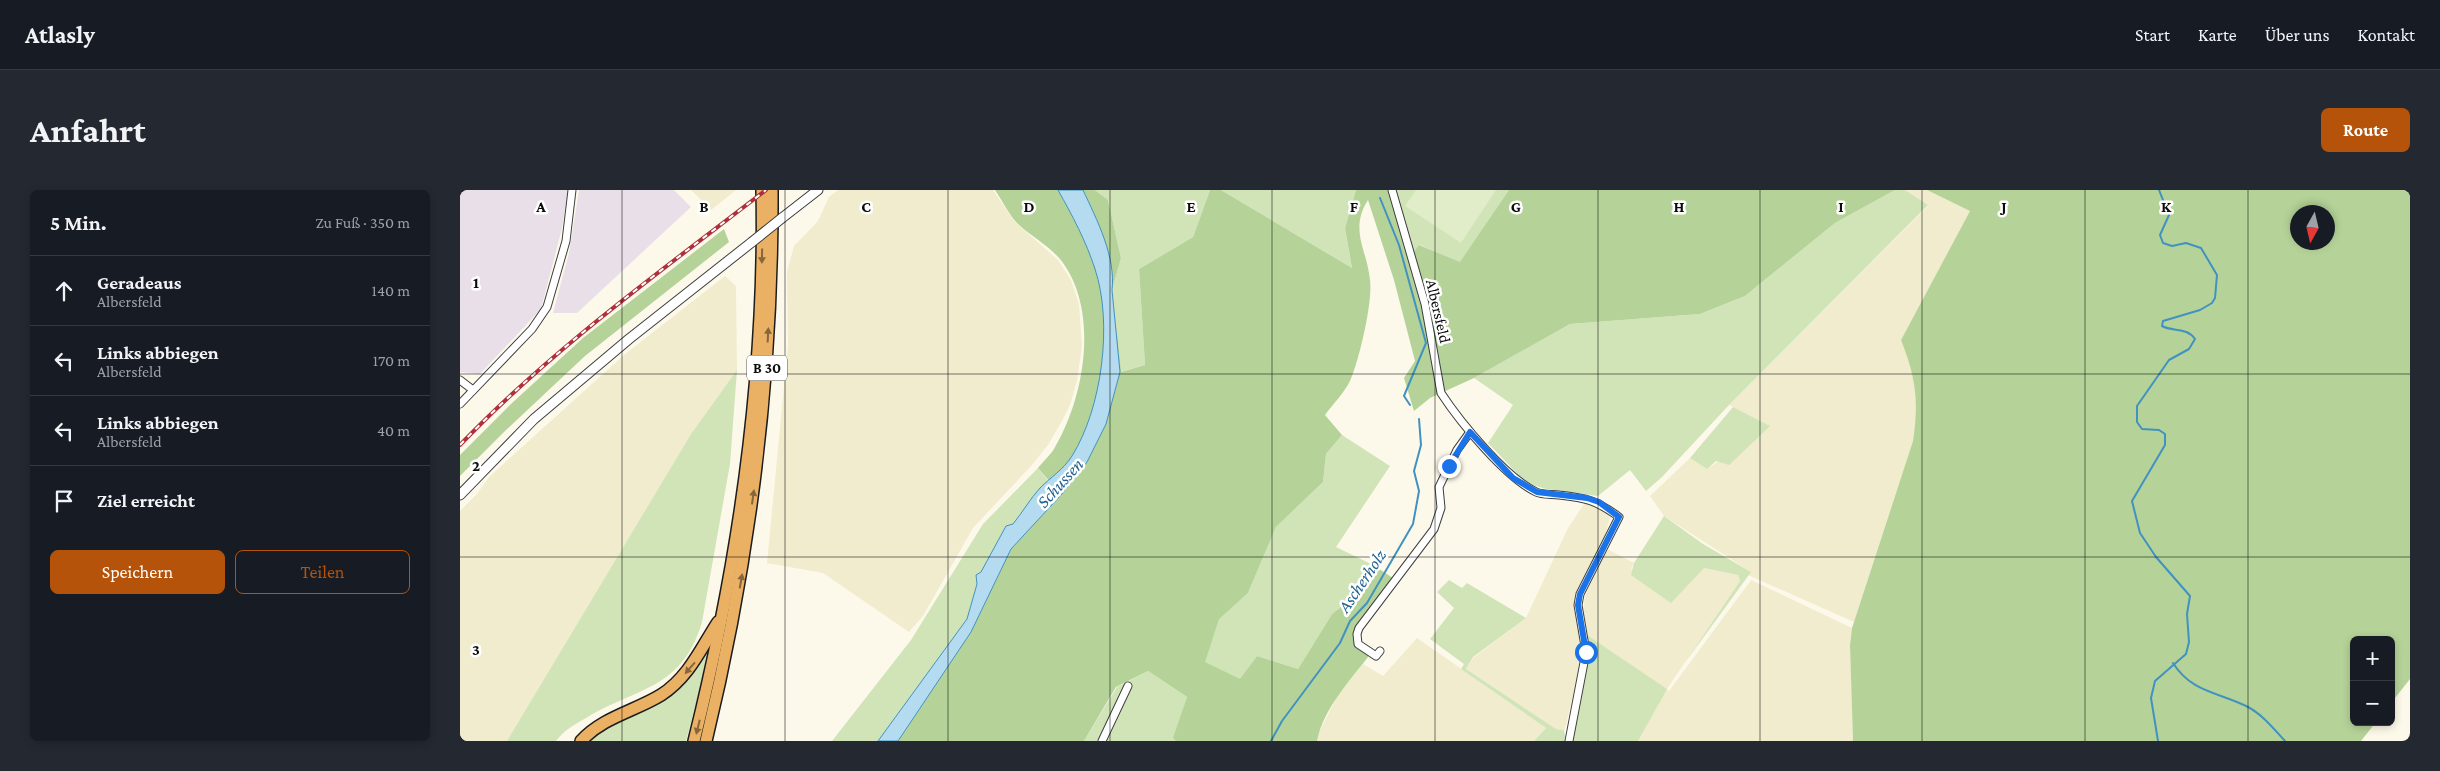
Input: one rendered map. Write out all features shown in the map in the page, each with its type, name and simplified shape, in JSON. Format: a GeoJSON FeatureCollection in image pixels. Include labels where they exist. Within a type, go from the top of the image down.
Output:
{"type":"FeatureCollection","features":[{"type":"Feature","properties":{"kind":"highway","name":"B 30"},"geometry":{"type":"LineString","coordinates":[[728,615],[752,417],[761,293],[762,190]]}},
{"type":"Feature","properties":{"kind":"highway","name":"B 30"},"geometry":{"type":"LineString","coordinates":[[694,741],[722,628],[728,615],[746,545],[762,430],[770,298],[772,190]]}},
{"type":"Feature","properties":{"kind":"highway"},"geometry":{"type":"LineString","coordinates":[[581,741],[595,728],[656,698],[674,685],[722,628],[728,615]]}},
{"type":"Feature","properties":{"kind":"highway","name":"B 30"},"geometry":{"type":"LineString","coordinates":[[706,741],[722,628]]}},
{"type":"Feature","properties":{"kind":"street"},"geometry":{"type":"LineString","coordinates":[[460,404],[532,329],[547,307],[566,241],[572,190]]}},
{"type":"Feature","properties":{"kind":"street"},"geometry":{"type":"LineString","coordinates":[[460,495],[534,419],[629,339],[818,190]]}},
{"type":"Feature","properties":{"kind":"street","name":"Albersfeld"},"geometry":{"type":"LineString","coordinates":[[1392,190],[1425,304],[1440,392],[1470,432],[1513,478],[1537,492],[1587,498],[1599,502],[1619,517],[1580,594],[1578,605],[1586,652],[1569,741]]}},
{"type":"Feature","properties":{"kind":"street"},"geometry":{"type":"LineString","coordinates":[[460,380],[473,390]]}},
{"type":"Feature","properties":{"kind":"street"},"geometry":{"type":"LineString","coordinates":[[1380,651],[1376,656],[1358,644],[1357,634],[1359,628],[1434,529],[1440,508],[1439,487],[1457,450],[1470,432]]}},
{"type":"Feature","properties":{"kind":"street"},"geometry":{"type":"LineString","coordinates":[[1102,741],[1128,686]]}},
{"type":"Feature","properties":{"kind":"shaded area"},"geometry":{"type":"Polygon","coordinates":[[[460,190],[568,190],[562,228],[541,309],[480,374],[460,372],[460,190]]]}},
{"type":"Feature","properties":{"kind":"shaded area"},"geometry":{"type":"Polygon","coordinates":[[[579,190],[674,190],[691,207],[577,313],[553,313],[569,253],[579,190]]]}},
{"type":"Feature","properties":{"kind":"shaded area"},"geometry":{"type":"Polygon","coordinates":[[[691,190],[736,190],[711,210],[691,190]]]}},
{"type":"Feature","properties":{"kind":"shaded area"},"geometry":{"type":"Polygon","coordinates":[[[838,190],[993,190],[1014,221],[1058,260],[1071,280],[1079,304],[1082,346],[1077,381],[1070,405],[1063,419],[1048,445],[1031,466],[973,528],[923,616],[909,632],[823,573],[767,563],[788,345],[787,272],[794,246],[818,221],[829,197],[838,190]]]}},
{"type":"Feature","properties":{"kind":"shaded area"},"geometry":{"type":"Polygon","coordinates":[[[1905,190],[1927,190],[1970,211],[1901,340],[1913,370],[1917,412],[1913,441],[1854,622],[1748,575],[1751,572],[1664,516],[1650,496],[1690,458],[1707,469],[1770,426],[1729,405],[1928,206],[1905,190]]]}},
{"type":"Feature","properties":{"kind":"shaded area"},"geometry":{"type":"Polygon","coordinates":[[[725,276],[736,286],[737,370],[691,434],[507,741],[460,741],[460,511],[477,494],[489,477],[624,355],[725,276]]]}},
{"type":"Feature","properties":{"kind":"shaded area"},"geometry":{"type":"Polygon","coordinates":[[[1586,501],[1599,506],[1610,516],[1603,547],[1577,594],[1583,652],[1564,730],[1556,729],[1466,669],[1473,658],[1526,618],[1568,528],[1586,501]]]}},
{"type":"Feature","properties":{"kind":"shaded area"},"geometry":{"type":"Polygon","coordinates":[[[1607,549],[1634,563],[1631,569],[1704,568],[1738,575],[1740,581],[1667,689],[1669,691],[1751,580],[1852,628],[1850,645],[1853,741],[1638,741],[1666,689],[1587,635],[1583,612],[1585,596],[1607,549]]]}},
{"type":"Feature","properties":{"kind":"shaded area"},"geometry":{"type":"Polygon","coordinates":[[[1417,638],[1546,728],[1534,741],[1317,741],[1319,732],[1338,695],[1363,664],[1383,676],[1417,638]]]}},
{"type":"Feature","properties":{"kind":"green space"},"geometry":{"type":"Polygon","coordinates":[[[995,190],[1095,190],[1108,200],[1121,258],[1112,290],[1121,372],[1145,365],[1139,269],[1193,237],[1210,190],[1221,190],[1352,268],[1345,228],[1356,190],[1392,190],[1411,256],[1419,245],[1460,262],[1509,190],[1895,190],[1835,223],[1745,296],[1700,314],[1570,324],[1474,378],[1430,398],[1414,411],[1404,378],[1415,361],[1394,280],[1368,200],[1360,221],[1359,230],[1370,280],[1369,302],[1364,331],[1350,381],[1325,415],[1342,435],[1326,454],[1323,482],[1276,527],[1248,593],[1219,619],[1205,662],[1240,679],[1257,656],[1298,669],[1332,614],[1350,600],[1373,565],[1396,580],[1359,628],[1357,640],[1371,653],[1332,705],[1317,741],[1176,741],[1173,738],[1187,697],[1148,671],[1116,687],[1084,741],[898,741],[971,632],[1011,549],[1061,495],[1038,468],[1055,447],[1074,403],[1084,353],[1084,327],[1080,302],[1072,279],[1060,259],[1016,222],[995,190]]]}},
{"type":"Feature","properties":{"kind":"green space"},"geometry":{"type":"Polygon","coordinates":[[[1095,190],[1210,190],[1193,237],[1139,269],[1145,365],[1120,372],[1112,290],[1121,258],[1108,200],[1095,190]]]}},
{"type":"Feature","properties":{"kind":"green space"},"geometry":{"type":"Polygon","coordinates":[[[1221,190],[1356,190],[1345,228],[1352,268],[1221,190]]]}},
{"type":"Feature","properties":{"kind":"green space"},"geometry":{"type":"Polygon","coordinates":[[[1393,190],[1509,190],[1461,263],[1420,245],[1411,256],[1393,190]]]}},
{"type":"Feature","properties":{"kind":"green space"},"geometry":{"type":"Polygon","coordinates":[[[1416,190],[1496,190],[1461,243],[1405,206],[1416,190]]]}},
{"type":"Feature","properties":{"kind":"green space"},"geometry":{"type":"Polygon","coordinates":[[[1895,190],[1905,190],[1928,205],[1729,405],[1662,477],[1646,491],[1630,470],[1598,496],[1546,489],[1526,483],[1488,443],[1513,405],[1474,378],[1570,324],[1700,314],[1745,296],[1835,223],[1895,190]]]}},
{"type":"Feature","properties":{"kind":"green space"},"geometry":{"type":"Polygon","coordinates":[[[1927,190],[2410,190],[2410,679],[2395,698],[2395,636],[2350,636],[2350,726],[2373,726],[2361,741],[1853,741],[1850,645],[1852,628],[1913,441],[1915,427],[1915,390],[1910,366],[1901,340],[1970,211],[1927,190]]]}},
{"type":"Feature","properties":{"kind":"green space"},"geometry":{"type":"Polygon","coordinates":[[[724,229],[729,242],[585,356],[460,476],[460,455],[512,403],[583,338],[724,229]]]}},
{"type":"Feature","properties":{"kind":"green space"},"geometry":{"type":"Polygon","coordinates":[[[737,370],[730,464],[702,622],[693,644],[683,661],[656,684],[577,723],[556,741],[507,741],[691,434],[737,370]]]}},
{"type":"Feature","properties":{"kind":"green space"},"geometry":{"type":"Polygon","coordinates":[[[1733,407],[1770,426],[1729,465],[1716,461],[1707,469],[1690,458],[1733,407]]]}},
{"type":"Feature","properties":{"kind":"green space"},"geometry":{"type":"Polygon","coordinates":[[[1342,435],[1390,466],[1336,547],[1373,565],[1350,600],[1332,614],[1298,669],[1257,656],[1240,680],[1204,662],[1219,618],[1248,593],[1276,527],[1323,482],[1326,454],[1342,435]]]}},
{"type":"Feature","properties":{"kind":"green space"},"geometry":{"type":"Polygon","coordinates":[[[1038,468],[1049,482],[1041,488],[1013,525],[1006,526],[981,573],[976,576],[977,584],[967,619],[878,741],[832,741],[911,640],[983,524],[1038,468]]]}},
{"type":"Feature","properties":{"kind":"green space"},"geometry":{"type":"Polygon","coordinates":[[[1664,516],[1703,544],[1751,572],[1684,664],[1740,581],[1738,575],[1704,568],[1671,603],[1631,575],[1634,563],[1664,516]]]}},
{"type":"Feature","properties":{"kind":"green space"},"geometry":{"type":"Polygon","coordinates":[[[1449,580],[1462,588],[1467,583],[1526,618],[1473,657],[1466,669],[1556,729],[1564,730],[1566,741],[1534,741],[1546,728],[1461,669],[1464,664],[1430,639],[1454,608],[1437,592],[1449,580]]]}},
{"type":"Feature","properties":{"kind":"green space"},"geometry":{"type":"Polygon","coordinates":[[[1587,635],[1667,689],[1638,741],[1571,741],[1572,728],[1587,662],[1587,635]]]}},
{"type":"Feature","properties":{"kind":"green space"},"geometry":{"type":"Polygon","coordinates":[[[707,652],[701,684],[686,741],[589,741],[635,712],[672,695],[693,674],[707,652]]]}},
{"type":"Feature","properties":{"kind":"green space"},"geometry":{"type":"Polygon","coordinates":[[[1148,671],[1187,697],[1174,738],[1176,741],[1084,741],[1117,687],[1148,671]]]}},
{"type":"Feature","properties":{"kind":"water","name":"Schussen"},"geometry":{"type":"Polygon","coordinates":[[[1058,190],[1083,190],[1104,239],[1111,265],[1120,372],[1106,424],[1087,462],[1061,495],[1011,549],[971,632],[898,741],[878,741],[967,619],[977,584],[976,575],[981,572],[1006,526],[1013,524],[1040,488],[1072,456],[1091,414],[1102,365],[1104,339],[1100,291],[1095,269],[1087,248],[1058,190]]]}},
{"type":"Feature","properties":{"kind":"waterway"},"geometry":{"type":"LineString","coordinates":[[2158,741],[2151,698],[2155,681],[2186,654],[2189,642],[2187,614],[2190,596],[2156,557],[2140,533],[2132,501],[2165,445],[2165,434],[2159,430],[2142,429],[2137,422],[2137,406],[2169,360],[2189,349],[2195,339],[2184,331],[2162,326],[2163,321],[2200,310],[2212,303],[2215,298],[2217,275],[2201,248],[2186,243],[2172,246],[2163,243],[2160,235],[2169,215],[2159,190]]}},
{"type":"Feature","properties":{"kind":"waterway","name":"Ascherholz"},"geometry":{"type":"LineString","coordinates":[[1380,198],[1399,245],[1426,343],[1404,396],[1410,405]]}},
{"type":"Feature","properties":{"kind":"waterway","name":"Ascherholz"},"geometry":{"type":"LineString","coordinates":[[1271,741],[1282,721],[1340,643],[1350,621],[1367,603],[1413,524],[1419,491],[1414,471],[1421,445],[1419,419]]}},
{"type":"Feature","properties":{"kind":"waterway"},"geometry":{"type":"LineString","coordinates":[[2173,663],[2180,673],[2197,686],[2237,702],[2259,714],[2285,741]]}},
{"type":"Feature","properties":{"kind":"railway"},"geometry":{"type":"LineString","coordinates":[[460,445],[495,410],[570,343],[766,190]]}},
{"type":"Feature","properties":{"kind":"route"},"geometry":{"type":"LineString","coordinates":[[1449,466],[1457,450],[1470,432],[1503,465],[1513,478],[1537,492],[1587,498],[1599,502],[1619,517],[1604,551],[1580,594],[1578,605],[1586,652]]}}]}
